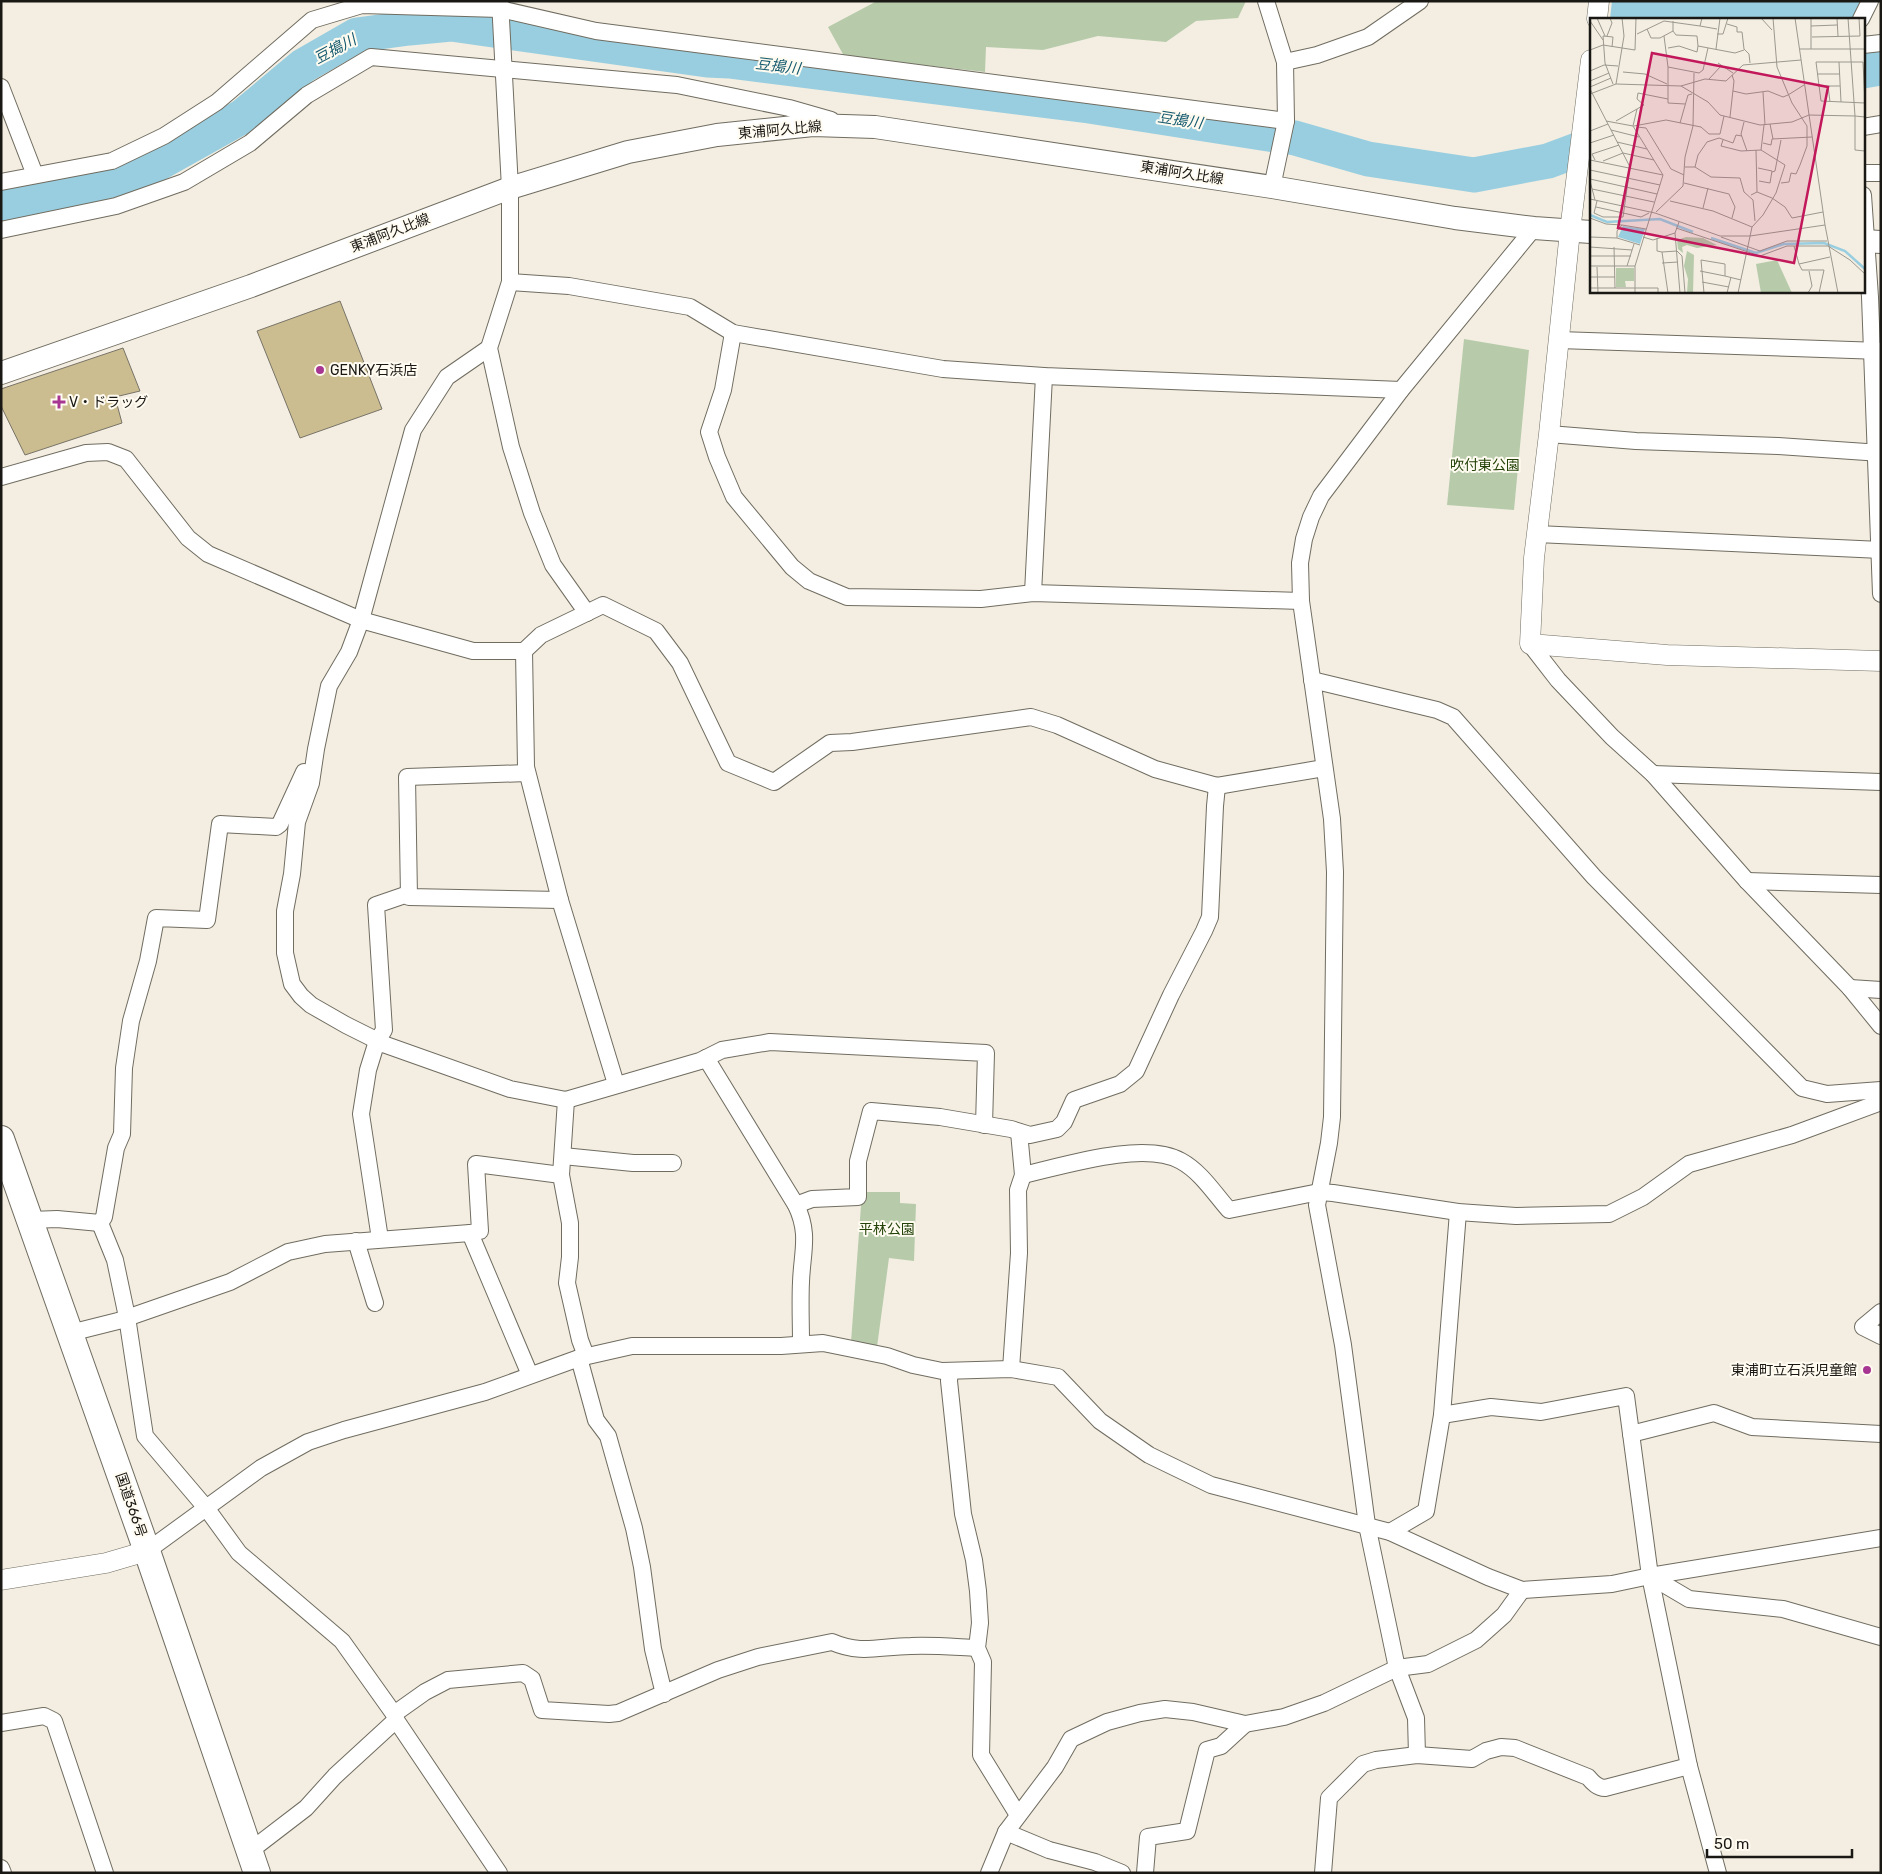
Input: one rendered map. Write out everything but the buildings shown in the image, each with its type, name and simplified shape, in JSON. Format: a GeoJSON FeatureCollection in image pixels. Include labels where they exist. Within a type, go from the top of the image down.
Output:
{"type":"FeatureCollection","features":[{"type":"Feature","properties":{"kind":"highway","name":"国道366号"},"geometry":{"type":"LineString","coordinates":[[1,1139],[147,1552],[253,1862]]}},
{"type":"Feature","properties":{"kind":"main road","name":"東浦阿久比線"},"geometry":{"type":"LineString","coordinates":[[1,373],[242,289],[510,188],[628,152],[717,135],[814,125],[884,128],[1273,179],[1426,214],[1534,228],[1581,228]]}},
{"type":"Feature","properties":{"kind":"street"},"geometry":{"type":"LineString","coordinates":[[1266,1],[1286,62],[1286,121],[1273,179]]}},
{"type":"Feature","properties":{"kind":"street"},"geometry":{"type":"LineString","coordinates":[[1286,62],[1368,37],[1420,1]]}},
{"type":"Feature","properties":{"kind":"street"},"geometry":{"type":"LineString","coordinates":[[1596,18],[1599,1]]}},
{"type":"Feature","properties":{"kind":"street"},"geometry":{"type":"LineString","coordinates":[[1862,18],[1870,1]]}},
{"type":"Feature","properties":{"kind":"street"},"geometry":{"type":"LineString","coordinates":[[1,182],[112,161],[164,136],[217,102],[312,20],[362,5],[500,5],[596,31],[1286,121]]}},
{"type":"Feature","properties":{"kind":"street"},"geometry":{"type":"LineString","coordinates":[[500,5],[510,188],[510,282],[489,348],[511,447],[532,513],[553,565],[587,613]]}},
{"type":"Feature","properties":{"kind":"street"},"geometry":{"type":"LineString","coordinates":[[1864,45],[1881,43]]}},
{"type":"Feature","properties":{"kind":"street"},"geometry":{"type":"LineString","coordinates":[[1,230],[116,206],[184,182],[250,144],[307,95],[371,56],[677,86],[790,108],[852,126]]}},
{"type":"Feature","properties":{"kind":"street"},"geometry":{"type":"LineString","coordinates":[[1590,67],[1581,228],[1558,340],[1534,558],[1530,644],[1558,680],[1612,737],[1653,774],[1747,881],[1850,988],[1881,1026]]}},
{"type":"Feature","properties":{"kind":"street"},"geometry":{"type":"LineString","coordinates":[[1,87],[36,175]]}},
{"type":"Feature","properties":{"kind":"street"},"geometry":{"type":"LineString","coordinates":[[1864,127],[1881,124]]}},
{"type":"Feature","properties":{"kind":"street"},"geometry":{"type":"LineString","coordinates":[[1864,172],[1881,173]]}},
{"type":"Feature","properties":{"kind":"street"},"geometry":{"type":"LineString","coordinates":[[1864,201],[1870,242],[1876,351],[1881,594]]}},
{"type":"Feature","properties":{"kind":"street"},"geometry":{"type":"LineString","coordinates":[[1417,1755],[1416,1718],[1397,1668],[1367,1525],[1343,1345],[1317,1205],[1332,1117],[1335,872],[1332,819],[1301,601],[1300,563],[1310,517],[1321,496],[1401,390],[1534,228]]}},
{"type":"Feature","properties":{"kind":"street"},"geometry":{"type":"LineString","coordinates":[[510,282],[569,286],[690,307],[733,332],[943,369],[1044,376],[1401,390]]}},
{"type":"Feature","properties":{"kind":"street"},"geometry":{"type":"LineString","coordinates":[[733,332],[723,390],[710,432],[717,457],[734,497],[792,567],[809,581],[847,597],[981,599],[1033,593],[1301,601]]}},
{"type":"Feature","properties":{"kind":"street"},"geometry":{"type":"LineString","coordinates":[[1558,340],[1876,351]]}},
{"type":"Feature","properties":{"kind":"street"},"geometry":{"type":"LineString","coordinates":[[489,348],[447,377],[413,430],[361,620],[348,652],[329,686],[311,783],[296,822],[292,874],[285,911],[287,968],[292,984],[311,1005],[346,1026],[377,1041],[510,1089],[566,1100],[700,1061],[722,1050],[770,1042],[986,1054],[984,1125]]}},
{"type":"Feature","properties":{"kind":"street"},"geometry":{"type":"LineString","coordinates":[[1033,593],[1044,376]]}},
{"type":"Feature","properties":{"kind":"street"},"geometry":{"type":"LineString","coordinates":[[1549,434],[1636,441],[1778,446],[1878,453]]}},
{"type":"Feature","properties":{"kind":"street"},"geometry":{"type":"LineString","coordinates":[[1,477],[86,453],[108,452],[126,459],[188,538],[208,554],[361,620],[472,651],[524,651],[541,635],[603,605],[656,632],[680,663],[728,763],[774,782],[830,743],[852,742],[1031,717],[1057,725],[1155,769],[1217,786],[1324,768]]}},
{"type":"Feature","properties":{"kind":"street"},"geometry":{"type":"LineString","coordinates":[[1537,534],[1880,550]]}},
{"type":"Feature","properties":{"kind":"street"},"geometry":{"type":"LineString","coordinates":[[1530,644],[1667,655],[1881,660]]}},
{"type":"Feature","properties":{"kind":"street"},"geometry":{"type":"LineString","coordinates":[[524,651],[527,772],[560,900],[616,1084]]}},
{"type":"Feature","properties":{"kind":"street"},"geometry":{"type":"LineString","coordinates":[[1312,680],[1437,710],[1453,717],[1594,877],[1802,1088],[1827,1094],[1881,1090]]}},
{"type":"Feature","properties":{"kind":"street"},"geometry":{"type":"LineString","coordinates":[[100,1223],[104,1217],[116,1148],[122,1134],[124,1068],[131,1021],[148,961],[156,918],[207,920],[220,824],[271,828],[280,824],[316,749]]}},
{"type":"Feature","properties":{"kind":"street"},"geometry":{"type":"LineString","coordinates":[[408,894],[408,777],[527,772]]}},
{"type":"Feature","properties":{"kind":"street"},"geometry":{"type":"LineString","coordinates":[[1653,774],[1881,782]]}},
{"type":"Feature","properties":{"kind":"street"},"geometry":{"type":"LineString","coordinates":[[796,1205],[812,1199],[858,1197],[858,1161],[871,1111],[940,1117],[1011,1129],[1030,1135],[1057,1129],[1064,1122],[1074,1100],[1120,1084],[1136,1071],[1210,917],[1217,786]]}},
{"type":"Feature","properties":{"kind":"street"},"geometry":{"type":"LineString","coordinates":[[1747,881],[1881,885]]}},
{"type":"Feature","properties":{"kind":"street"},"geometry":{"type":"LineString","coordinates":[[380,1238],[361,1114],[368,1070],[377,1041],[384,1030],[376,905],[408,894]]}},
{"type":"Feature","properties":{"kind":"street"},"geometry":{"type":"LineString","coordinates":[[408,894],[409,897],[560,900]]}},
{"type":"Feature","properties":{"kind":"street"},"geometry":{"type":"LineString","coordinates":[[1850,988],[1881,990]]}},
{"type":"Feature","properties":{"kind":"street"},"geometry":{"type":"LineString","coordinates":[[706,1058],[796,1205],[803,1221],[801,1344]]}},
{"type":"Feature","properties":{"kind":"street"},"geometry":{"type":"LineString","coordinates":[[1858,1092],[1881,1085]]}},
{"type":"Feature","properties":{"kind":"street"},"geometry":{"type":"LineString","coordinates":[[566,1100],[561,1175],[570,1222],[570,1257],[567,1283],[596,1420],[608,1436],[634,1528],[642,1567],[653,1649],[664,1694]]}},
{"type":"Feature","properties":{"kind":"street"},"geometry":{"type":"LineString","coordinates":[[1023,1175],[1112,1154],[1157,1154],[1180,1160],[1199,1174],[1229,1210],[1319,1192],[1458,1212],[1516,1216],[1609,1214],[1643,1198],[1689,1164],[1792,1136],[1881,1102]]}},
{"type":"Feature","properties":{"kind":"street"},"geometry":{"type":"LineString","coordinates":[[1011,1369],[1019,1253],[1018,1190],[1023,1175],[1018,1132]]}},
{"type":"Feature","properties":{"kind":"street"},"geometry":{"type":"LineString","coordinates":[[563,1156],[633,1163],[673,1163]]}},
{"type":"Feature","properties":{"kind":"street"},"geometry":{"type":"LineString","coordinates":[[70,1333],[118,1322],[127,1317],[230,1282],[288,1252],[325,1244],[480,1231],[476,1164],[561,1175]]}},
{"type":"Feature","properties":{"kind":"street"},"geometry":{"type":"LineString","coordinates":[[1390,1532],[1426,1512],[1442,1415],[1458,1212]]}},
{"type":"Feature","properties":{"kind":"street"},"geometry":{"type":"LineString","coordinates":[[30,1220],[58,1219],[100,1223]]}},
{"type":"Feature","properties":{"kind":"street"},"geometry":{"type":"LineString","coordinates":[[100,1223],[115,1260],[127,1317],[145,1436],[207,1509],[239,1553],[342,1641],[499,1873]]}},
{"type":"Feature","properties":{"kind":"street"},"geometry":{"type":"LineString","coordinates":[[470,1233],[530,1375]]}},
{"type":"Feature","properties":{"kind":"street"},"geometry":{"type":"LineString","coordinates":[[356,1241],[375,1303]]}},
{"type":"Feature","properties":{"kind":"street"},"geometry":{"type":"LineString","coordinates":[[1881,1312],[1863,1327],[1881,1336]]}},
{"type":"Feature","properties":{"kind":"street"},"geometry":{"type":"LineString","coordinates":[[1,1580],[106,1563],[147,1552],[261,1468],[308,1442],[411,1410],[484,1392],[583,1357],[632,1346],[781,1346],[823,1343],[888,1356],[913,1365],[950,1371],[1011,1369],[1058,1377],[1100,1421],[1149,1455],[1211,1485],[1390,1532],[1488,1578],[1522,1590],[1612,1584],[1881,1538]]}},
{"type":"Feature","properties":{"kind":"street"},"geometry":{"type":"LineString","coordinates":[[950,1371],[949,1381],[963,1514],[974,1560],[978,1591],[980,1622],[977,1648],[983,1662],[981,1755],[1018,1815]]}},
{"type":"Feature","properties":{"kind":"street"},"geometry":{"type":"LineString","coordinates":[[1442,1415],[1491,1407],[1541,1412],[1626,1396],[1650,1576],[1689,1766],[1718,1873]]}},
{"type":"Feature","properties":{"kind":"street"},"geometry":{"type":"LineString","coordinates":[[1631,1434],[1714,1413],[1752,1427],[1881,1434]]}},
{"type":"Feature","properties":{"kind":"street"},"geometry":{"type":"LineString","coordinates":[[1650,1576],[1689,1599],[1783,1609],[1881,1636]]}},
{"type":"Feature","properties":{"kind":"street"},"geometry":{"type":"LineString","coordinates":[[989,1873],[1006,1832],[1055,1767],[1071,1739],[1107,1722],[1140,1713],[1165,1710],[1193,1712],[1245,1724],[1284,1717],[1324,1703],[1397,1668],[1428,1664],[1476,1640],[1504,1616],[1522,1590]]}},
{"type":"Feature","properties":{"kind":"street"},"geometry":{"type":"LineString","coordinates":[[253,1862],[335,1776],[395,1717],[425,1692],[448,1680],[523,1673],[532,1680],[542,1710],[600,1714],[618,1713],[718,1670],[750,1660],[832,1642],[861,1650],[910,1646],[977,1648]]}},
{"type":"Feature","properties":{"kind":"street"},"geometry":{"type":"LineString","coordinates":[[1,1723],[44,1716],[54,1721],[104,1873]]}},
{"type":"Feature","properties":{"kind":"street"},"geometry":{"type":"LineString","coordinates":[[1145,1873],[1148,1837],[1187,1831],[1207,1750],[1221,1746],[1245,1724]]}},
{"type":"Feature","properties":{"kind":"street"},"geometry":{"type":"LineString","coordinates":[[1323,1873],[1329,1798],[1363,1764],[1376,1760],[1417,1755],[1472,1759],[1486,1751],[1501,1747],[1515,1748],[1588,1777],[1594,1784],[1605,1788],[1689,1766]]}},
{"type":"Feature","properties":{"kind":"street"},"geometry":{"type":"LineString","coordinates":[[1006,1832],[1049,1850],[1095,1862],[1122,1873]]}},
{"type":"Feature","properties":{"kind":"street"},"geometry":{"type":"LineString","coordinates":[[1,1868],[3,1873]]}},
{"type":"Feature","properties":{"kind":"green space"},"geometry":{"type":"Polygon","coordinates":[[[877,1],[1246,1],[1238,18],[1196,21],[1166,42],[1098,36],[1043,50],[986,47],[985,72],[844,56],[828,27],[877,1]]]}},
{"type":"Feature","properties":{"kind":"green space","name":"吹付東公園"},"geometry":{"type":"Polygon","coordinates":[[[1464,339],[1529,350],[1514,510],[1447,505],[1464,339]]]}},
{"type":"Feature","properties":{"kind":"green space","name":"平林公園"},"geometry":{"type":"Polygon","coordinates":[[[862,1192],[900,1192],[900,1203],[916,1204],[914,1261],[889,1258],[877,1347],[851,1342],[862,1192]]]}},
{"type":"Feature","properties":{"kind":"water"},"geometry":{"type":"Polygon","coordinates":[[[1612,1],[1862,1],[1853,18],[1610,18],[1612,1]]]}},
{"type":"Feature","properties":{"kind":"waterway","name":"豆搗川"},"geometry":{"type":"LineString","coordinates":[[1,208],[143,172],[243,116],[303,66],[357,35],[451,24],[707,60],[729,61],[1089,106],[1295,138],[1368,159],[1474,175],[1548,161],[1590,145]]}},
{"type":"Feature","properties":{"kind":"waterway","name":"豆搗川"},"geometry":{"type":"LineString","coordinates":[[1864,71],[1881,68]]}},
{"type":"Feature","properties":{"kind":"place","name":"GENKY石浜店"},"geometry":{"type":"Point","coordinates":[320,370]}},
{"type":"Feature","properties":{"kind":"place","name":"V・ドラッグ"},"geometry":{"type":"Point","coordinates":[59,402]}},
{"type":"Feature","properties":{"kind":"place","name":"東浦町立石浜児童館"},"geometry":{"type":"Point","coordinates":[1867,1370]}}]}
